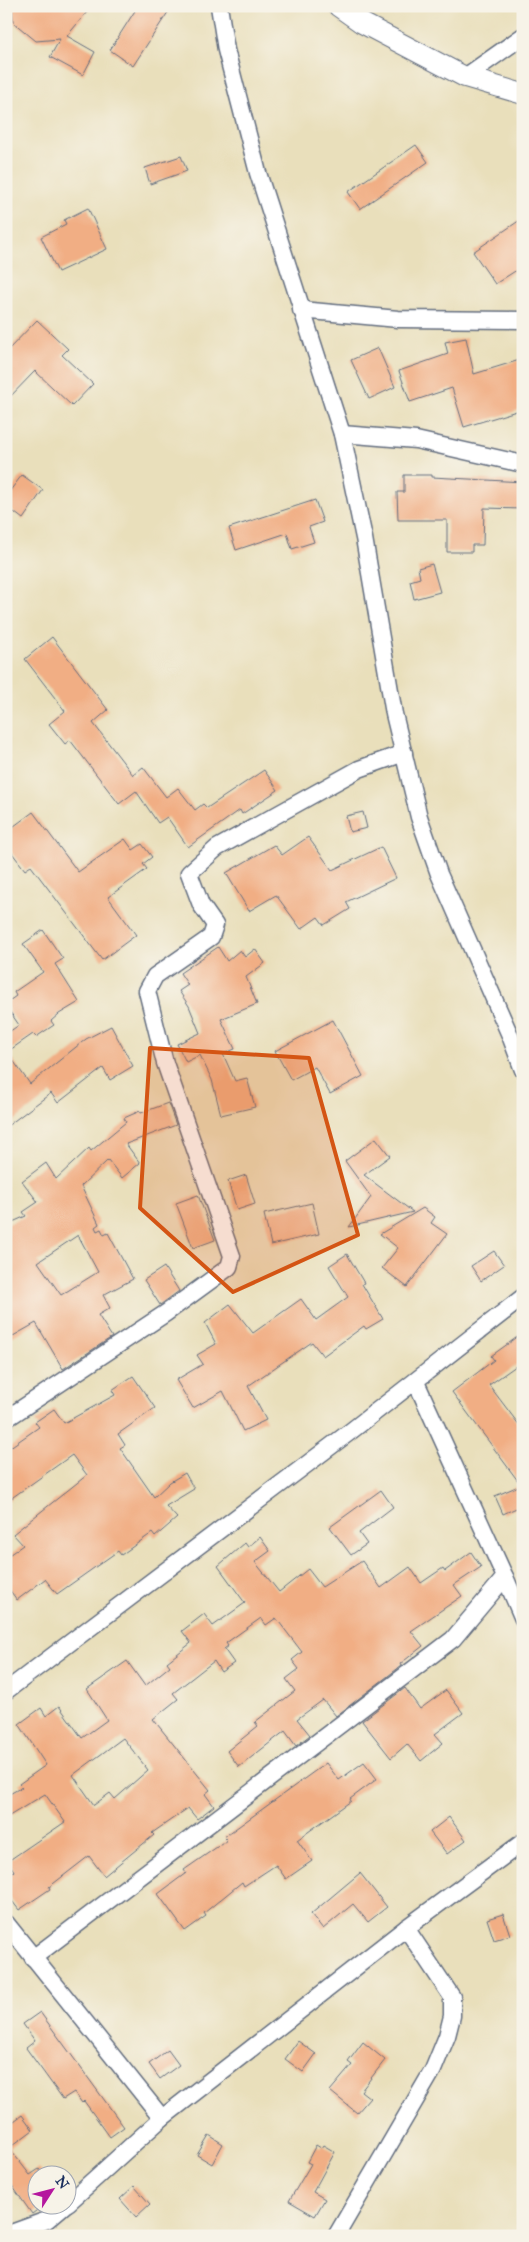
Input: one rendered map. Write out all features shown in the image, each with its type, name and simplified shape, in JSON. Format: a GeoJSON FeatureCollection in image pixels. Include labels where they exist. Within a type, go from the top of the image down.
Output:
{"type":"FeatureCollection","features":[{"type":"Feature","properties":{"kind":"street"},"geometry":{"type":"LineString","coordinates":[[219,6],[226,50],[258,173],[342,434],[364,538],[394,714],[418,817],[439,874],[509,1032],[523,1070]]}},
{"type":"Feature","properties":{"kind":"street"},"geometry":{"type":"LineString","coordinates":[[338,6],[362,23],[465,77],[523,94]]}},
{"type":"Feature","properties":{"kind":"street"},"geometry":{"type":"LineString","coordinates":[[465,77],[523,36]]}},
{"type":"Feature","properties":{"kind":"street"},"geometry":{"type":"LineString","coordinates":[[301,310],[398,319],[523,320]]}},
{"type":"Feature","properties":{"kind":"street"},"geometry":{"type":"LineString","coordinates":[[342,434],[416,440],[523,464]]}},
{"type":"Feature","properties":{"kind":"street"},"geometry":{"type":"LineString","coordinates":[[6,1419],[166,1313],[229,1268],[232,1262],[232,1256],[165,1063],[147,991],[155,976],[211,937],[215,925],[201,905],[189,873],[217,848],[359,769],[404,753]]}},
{"type":"Feature","properties":{"kind":"street"},"geometry":{"type":"LineString","coordinates":[[6,1691],[416,1382],[523,1298]]}},
{"type":"Feature","properties":{"kind":"street"},"geometry":{"type":"LineString","coordinates":[[416,1382],[523,1620]]}},
{"type":"Feature","properties":{"kind":"street"},"geometry":{"type":"LineString","coordinates":[[33,1958],[453,1639],[505,1577]]}},
{"type":"Feature","properties":{"kind":"street"},"geometry":{"type":"LineString","coordinates":[[78,2194],[162,2118],[406,1928],[523,1842]]}},
{"type":"Feature","properties":{"kind":"street"},"geometry":{"type":"LineString","coordinates":[[6,1923],[162,2118]]}},
{"type":"Feature","properties":{"kind":"street"},"geometry":{"type":"LineString","coordinates":[[336,2236],[433,2070],[447,2036],[452,2016],[452,1998],[406,1928]]}},
{"type":"Feature","properties":{"kind":"street"},"geometry":{"type":"LineString","coordinates":[[10,2230],[47,2220],[54,2214]]}},
{"type":"Feature","properties":{"kind":"highlighted area"},"geometry":{"type":"Polygon","coordinates":[[[150,1048],[309,1058],[358,1235],[233,1292],[140,1208],[150,1048]]]}},
{"type":"Feature","properties":{"kind":"building"},"geometry":{"type":"Polygon","coordinates":[[[12,6],[92,6],[67,36],[95,52],[83,75],[50,57],[60,39],[36,41],[13,22],[12,6]]]}},
{"type":"Feature","properties":{"kind":"building"},"geometry":{"type":"Polygon","coordinates":[[[138,6],[172,6],[133,66],[110,50],[138,6]]]}},
{"type":"Feature","properties":{"kind":"building"},"geometry":{"type":"Polygon","coordinates":[[[416,145],[428,162],[360,209],[348,192],[416,145]]]}},
{"type":"Feature","properties":{"kind":"building"},"geometry":{"type":"Polygon","coordinates":[[[181,156],[187,171],[150,184],[145,168],[181,156]]]}},
{"type":"Feature","properties":{"kind":"building"},"geometry":{"type":"Polygon","coordinates":[[[88,208],[107,249],[58,272],[41,237],[66,224],[64,220],[88,208]]]}},
{"type":"Feature","properties":{"kind":"building"},"geometry":{"type":"Polygon","coordinates":[[[523,218],[523,266],[495,284],[473,252],[523,218]]]}},
{"type":"Feature","properties":{"kind":"building"},"geometry":{"type":"Polygon","coordinates":[[[37,320],[68,349],[62,355],[93,384],[72,406],[35,371],[6,401],[6,352],[37,320]]]}},
{"type":"Feature","properties":{"kind":"building"},"geometry":{"type":"Polygon","coordinates":[[[466,338],[474,374],[523,359],[523,409],[464,427],[452,388],[410,402],[399,371],[448,354],[445,342],[466,338]]]}},
{"type":"Feature","properties":{"kind":"building"},"geometry":{"type":"Polygon","coordinates":[[[378,348],[395,387],[369,399],[351,360],[378,348]]]}},
{"type":"Feature","properties":{"kind":"building"},"geometry":{"type":"Polygon","coordinates":[[[22,475],[43,490],[23,519],[6,506],[6,496],[22,475]]]}},
{"type":"Feature","properties":{"kind":"building"},"geometry":{"type":"Polygon","coordinates":[[[404,475],[432,475],[432,477],[523,482],[523,509],[484,508],[483,545],[472,545],[472,552],[447,552],[447,520],[398,520],[397,492],[404,492],[404,475]]]}},
{"type":"Feature","properties":{"kind":"building"},"geometry":{"type":"Polygon","coordinates":[[[315,500],[323,522],[309,527],[314,542],[292,549],[287,533],[236,550],[229,528],[315,500]]]}},
{"type":"Feature","properties":{"kind":"building"},"geometry":{"type":"Polygon","coordinates":[[[432,564],[440,592],[414,599],[410,581],[420,578],[418,568],[432,564]]]}},
{"type":"Feature","properties":{"kind":"building"},"geometry":{"type":"Polygon","coordinates":[[[52,637],[108,710],[93,723],[133,775],[143,767],[166,797],[178,788],[195,810],[203,804],[207,808],[264,770],[278,790],[242,814],[240,810],[188,847],[167,817],[158,823],[136,791],[119,804],[70,740],[65,744],[49,724],[65,711],[25,659],[52,637]]]}},
{"type":"Feature","properties":{"kind":"building"},"geometry":{"type":"Polygon","coordinates":[[[33,812],[78,872],[125,839],[133,850],[142,844],[152,857],[143,864],[147,869],[108,897],[136,935],[102,960],[31,866],[25,870],[6,845],[6,832],[33,812]]]}},
{"type":"Feature","properties":{"kind":"building"},"geometry":{"type":"Polygon","coordinates":[[[363,812],[367,828],[350,832],[346,816],[363,812]]]}},
{"type":"Feature","properties":{"kind":"building"},"geometry":{"type":"Polygon","coordinates":[[[308,837],[332,870],[381,847],[396,878],[346,902],[350,909],[324,925],[318,917],[301,929],[276,895],[249,911],[226,873],[274,845],[282,855],[308,837]]]}},
{"type":"Feature","properties":{"kind":"building"},"geometry":{"type":"Polygon","coordinates":[[[43,930],[63,959],[55,964],[79,1002],[51,1021],[54,1025],[36,1037],[33,1034],[7,1052],[30,1084],[86,1039],[111,1026],[133,1066],[110,1080],[103,1068],[58,1103],[51,1093],[6,1127],[6,1034],[19,1025],[6,1006],[6,1003],[16,996],[14,992],[43,972],[23,944],[43,930]]]}},
{"type":"Feature","properties":{"kind":"building"},"geometry":{"type":"Polygon","coordinates":[[[218,947],[227,961],[240,950],[245,957],[255,949],[265,963],[246,977],[257,1004],[221,1019],[235,1049],[223,1054],[235,1081],[247,1078],[255,1107],[221,1115],[212,1080],[200,1055],[186,1062],[177,1044],[200,1033],[189,1006],[179,991],[188,985],[180,973],[218,947]]]}},
{"type":"Feature","properties":{"kind":"building"},"geometry":{"type":"Polygon","coordinates":[[[333,1020],[363,1076],[330,1094],[315,1067],[291,1080],[275,1051],[333,1020]]]}},
{"type":"Feature","properties":{"kind":"building"},"geometry":{"type":"Polygon","coordinates":[[[168,1103],[176,1125],[126,1144],[140,1163],[122,1178],[108,1160],[81,1186],[99,1224],[95,1227],[97,1231],[101,1229],[104,1235],[108,1233],[133,1279],[103,1295],[110,1308],[98,1315],[112,1337],[63,1369],[36,1323],[6,1340],[6,1225],[26,1216],[23,1212],[38,1202],[22,1181],[46,1163],[56,1179],[89,1148],[91,1151],[126,1122],[124,1118],[140,1111],[141,1113],[168,1103]],[[78,1235],[38,1262],[61,1295],[98,1272],[78,1235]]]}},
{"type":"Feature","properties":{"kind":"building"},"geometry":{"type":"Polygon","coordinates":[[[376,1138],[390,1156],[364,1175],[413,1212],[349,1227],[371,1197],[345,1161],[376,1138]]]}},
{"type":"Feature","properties":{"kind":"building"},"geometry":{"type":"Polygon","coordinates":[[[246,1175],[255,1204],[237,1210],[228,1181],[246,1175]]]}},
{"type":"Feature","properties":{"kind":"building"},"geometry":{"type":"Polygon","coordinates":[[[198,1195],[215,1240],[193,1248],[176,1203],[198,1195]]]}},
{"type":"Feature","properties":{"kind":"building"},"geometry":{"type":"Polygon","coordinates":[[[312,1203],[319,1234],[271,1245],[264,1214],[312,1203]]]}},
{"type":"Feature","properties":{"kind":"building"},"geometry":{"type":"Polygon","coordinates":[[[423,1208],[435,1217],[431,1223],[447,1234],[407,1287],[382,1268],[398,1248],[380,1234],[423,1208]]]}},
{"type":"Feature","properties":{"kind":"building"},"geometry":{"type":"Polygon","coordinates":[[[494,1251],[504,1265],[481,1281],[471,1266],[494,1251]]]}},
{"type":"Feature","properties":{"kind":"building"},"geometry":{"type":"Polygon","coordinates":[[[347,1254],[383,1319],[366,1329],[364,1326],[323,1356],[312,1342],[248,1386],[266,1420],[243,1431],[223,1391],[193,1408],[176,1380],[203,1364],[197,1355],[216,1344],[205,1323],[230,1304],[253,1333],[301,1299],[316,1320],[348,1297],[329,1266],[347,1254]]]}},
{"type":"Feature","properties":{"kind":"building"},"geometry":{"type":"Polygon","coordinates":[[[164,1267],[179,1291],[160,1305],[144,1280],[164,1267]]]}},
{"type":"Feature","properties":{"kind":"building"},"geometry":{"type":"Polygon","coordinates":[[[523,1333],[523,1361],[489,1385],[523,1430],[523,1505],[503,1514],[495,1496],[521,1485],[452,1392],[494,1360],[491,1356],[523,1333]]]}},
{"type":"Feature","properties":{"kind":"building"},"geometry":{"type":"Polygon","coordinates":[[[133,1376],[155,1408],[118,1434],[125,1445],[120,1448],[154,1497],[170,1482],[185,1473],[194,1489],[166,1506],[177,1518],[155,1537],[152,1533],[121,1555],[118,1551],[57,1594],[45,1579],[17,1600],[6,1585],[6,1557],[23,1545],[13,1534],[87,1475],[72,1455],[6,1502],[6,1450],[39,1427],[35,1422],[54,1409],[64,1423],[115,1395],[112,1390],[133,1376]]]}},
{"type":"Feature","properties":{"kind":"building"},"geometry":{"type":"Polygon","coordinates":[[[381,1490],[393,1507],[359,1533],[367,1544],[351,1555],[330,1527],[381,1490]]]}},
{"type":"Feature","properties":{"kind":"building"},"geometry":{"type":"Polygon","coordinates":[[[260,1537],[270,1551],[255,1562],[279,1592],[308,1569],[322,1587],[362,1561],[381,1588],[410,1567],[421,1583],[443,1568],[445,1571],[471,1552],[481,1567],[454,1585],[462,1596],[411,1631],[423,1646],[400,1664],[401,1666],[336,1716],[323,1700],[297,1719],[310,1735],[296,1746],[285,1731],[239,1767],[227,1751],[258,1726],[255,1722],[295,1691],[286,1679],[299,1669],[292,1660],[302,1652],[276,1618],[266,1625],[261,1618],[226,1643],[228,1646],[224,1649],[234,1663],[221,1672],[214,1661],[173,1693],[178,1699],[153,1719],[210,1790],[205,1794],[214,1806],[197,1819],[188,1808],[152,1833],[154,1835],[104,1876],[89,1856],[49,1887],[50,1889],[19,1910],[6,1893],[6,1877],[14,1871],[8,1861],[65,1822],[45,1794],[6,1818],[6,1796],[22,1787],[19,1784],[46,1765],[19,1724],[41,1708],[46,1716],[59,1706],[82,1738],[107,1720],[87,1689],[127,1661],[145,1686],[170,1666],[167,1662],[191,1643],[182,1631],[204,1614],[213,1626],[245,1603],[218,1566],[245,1543],[248,1547],[260,1537]],[[123,1738],[73,1775],[94,1805],[110,1793],[115,1799],[148,1770],[123,1738]]]}},
{"type":"Feature","properties":{"kind":"building"},"geometry":{"type":"Polygon","coordinates":[[[405,1688],[420,1709],[446,1690],[463,1713],[435,1734],[443,1743],[421,1761],[407,1744],[391,1758],[362,1721],[405,1688]]]}},
{"type":"Feature","properties":{"kind":"building"},"geometry":{"type":"Polygon","coordinates":[[[364,1762],[377,1779],[350,1799],[351,1801],[297,1840],[312,1861],[286,1879],[276,1865],[244,1886],[242,1882],[204,1913],[206,1916],[185,1931],[158,1894],[186,1873],[184,1870],[227,1840],[224,1837],[326,1763],[339,1780],[364,1762]]]}},
{"type":"Feature","properties":{"kind":"building"},"geometry":{"type":"Polygon","coordinates":[[[449,1817],[466,1840],[447,1854],[430,1832],[449,1817]]]}},
{"type":"Feature","properties":{"kind":"building"},"geometry":{"type":"Polygon","coordinates":[[[360,1873],[387,1907],[368,1922],[353,1904],[323,1929],[311,1914],[360,1873]]]}},
{"type":"Feature","properties":{"kind":"building"},"geometry":{"type":"Polygon","coordinates":[[[503,1914],[510,1935],[494,1940],[487,1919],[503,1914]]]}},
{"type":"Feature","properties":{"kind":"building"},"geometry":{"type":"Polygon","coordinates":[[[40,2012],[124,2127],[110,2137],[84,2101],[82,2103],[74,2092],[63,2099],[26,2048],[35,2041],[23,2024],[40,2012]]]}},
{"type":"Feature","properties":{"kind":"building"},"geometry":{"type":"Polygon","coordinates":[[[298,2041],[316,2054],[303,2072],[285,2059],[298,2041]]]}},
{"type":"Feature","properties":{"kind":"building"},"geometry":{"type":"Polygon","coordinates":[[[363,2042],[385,2060],[361,2091],[370,2098],[357,2113],[330,2091],[352,2065],[348,2062],[363,2042]]]}},
{"type":"Feature","properties":{"kind":"building"},"geometry":{"type":"Polygon","coordinates":[[[168,2050],[179,2065],[160,2079],[149,2064],[168,2050]]]}},
{"type":"Feature","properties":{"kind":"building"},"geometry":{"type":"Polygon","coordinates":[[[22,2115],[33,2130],[9,2148],[28,2172],[28,2208],[6,2177],[6,2127],[22,2115]]]}},
{"type":"Feature","properties":{"kind":"building"},"geometry":{"type":"Polygon","coordinates":[[[209,2135],[223,2144],[212,2164],[197,2155],[209,2135]]]}},
{"type":"Feature","properties":{"kind":"building"},"geometry":{"type":"Polygon","coordinates":[[[316,2145],[321,2148],[323,2145],[335,2152],[313,2192],[325,2199],[315,2216],[289,2201],[311,2164],[307,2162],[316,2145]]]}},
{"type":"Feature","properties":{"kind":"building"},"geometry":{"type":"Polygon","coordinates":[[[134,2186],[150,2204],[136,2217],[120,2199],[134,2186]]]}}]}
